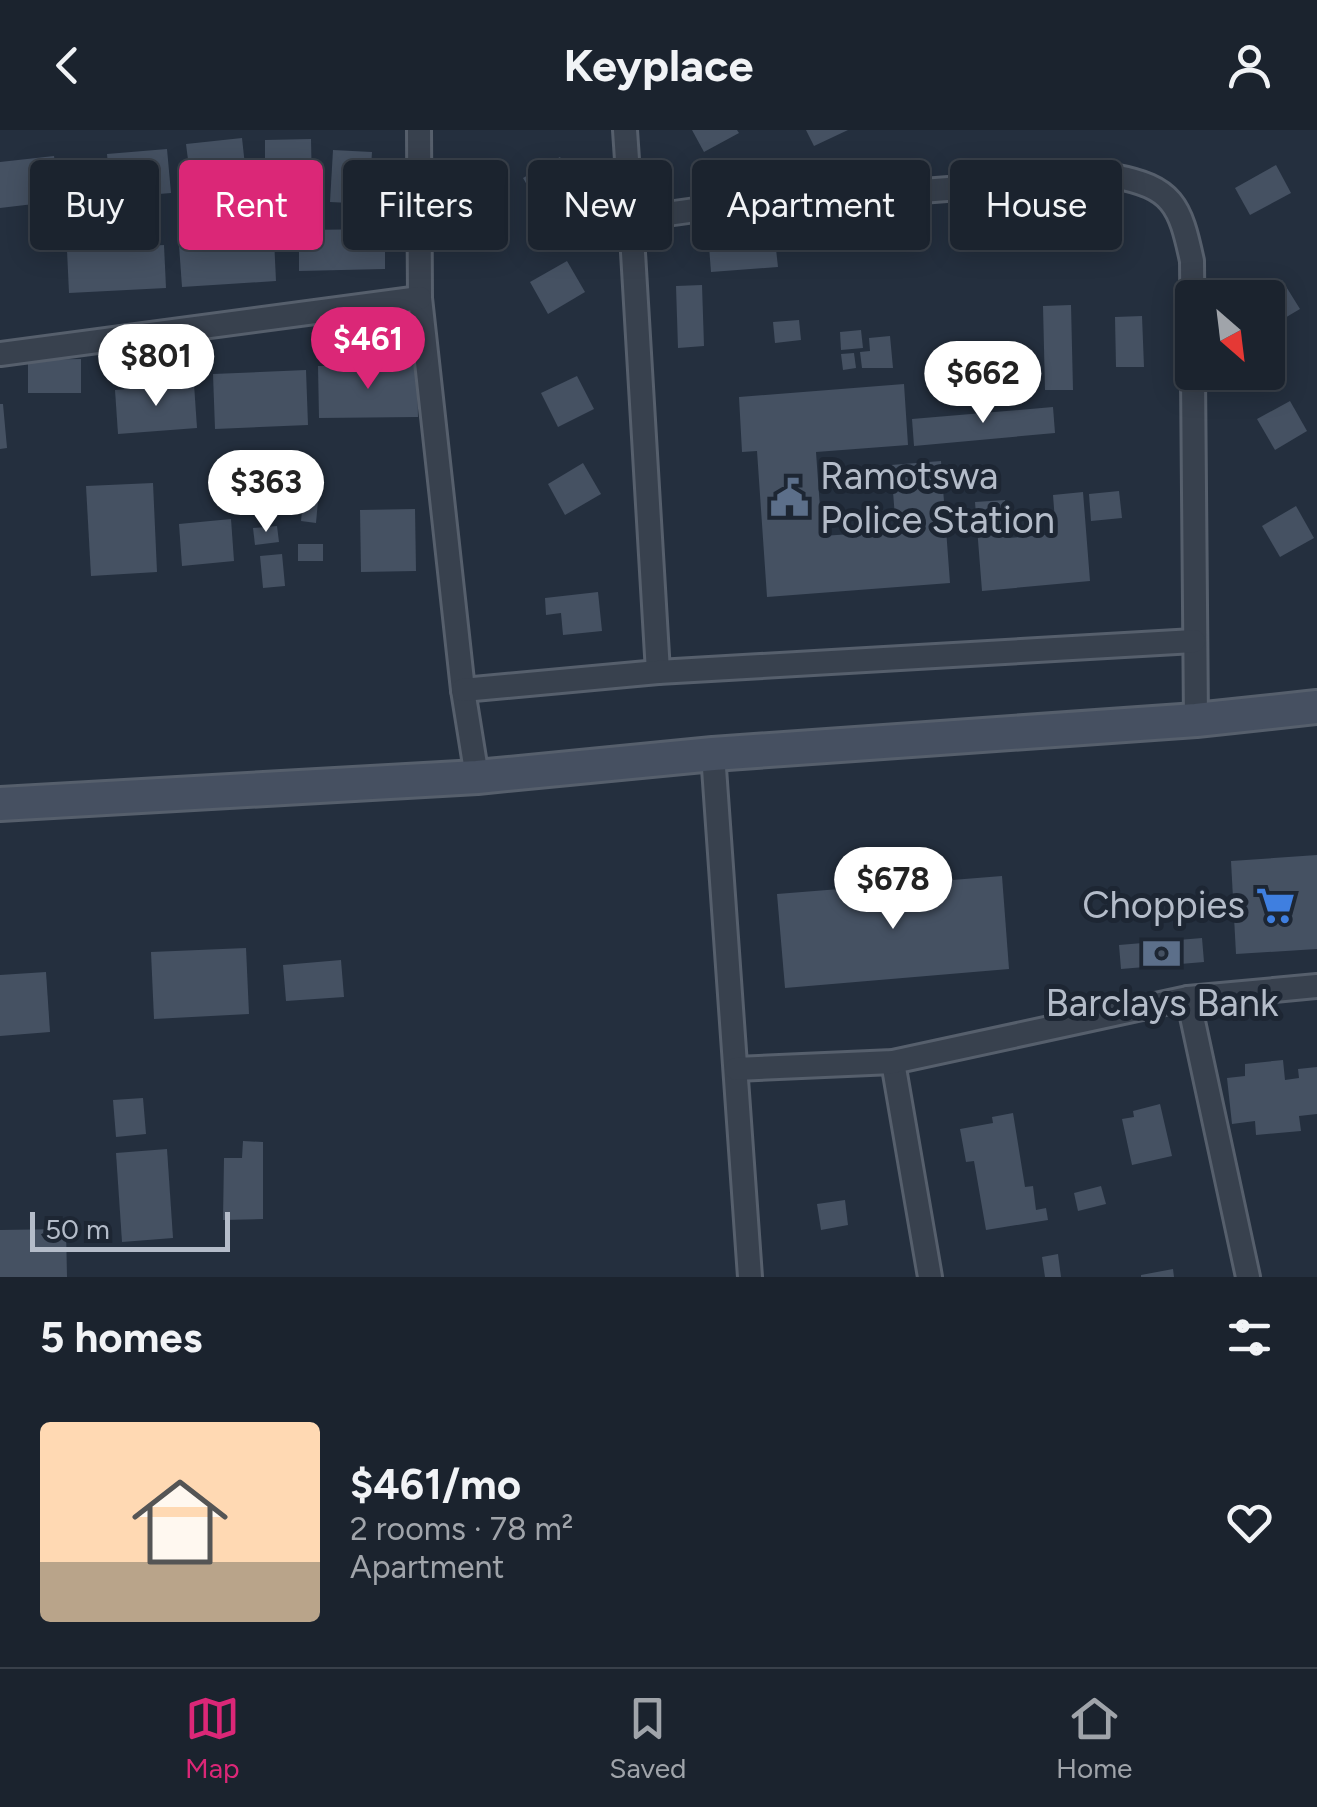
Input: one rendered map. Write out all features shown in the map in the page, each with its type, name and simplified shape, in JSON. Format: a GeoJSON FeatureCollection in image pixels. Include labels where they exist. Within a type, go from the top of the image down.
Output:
{"type":"FeatureCollection","features":[{"type":"Feature","properties":{"kind":"main road"},"geometry":{"type":"LineString","coordinates":[[0,804],[476,777],[712,754],[1196,720],[1317,707]]}},
{"type":"Feature","properties":{"kind":"street"},"geometry":{"type":"LineString","coordinates":[[418,130],[420,298],[476,777]]}},
{"type":"Feature","properties":{"kind":"street"},"geometry":{"type":"LineString","coordinates":[[625,130],[627,160]]}},
{"type":"Feature","properties":{"kind":"street"},"geometry":{"type":"LineString","coordinates":[[672,213],[1114,176],[1144,182],[1170,198],[1184,223],[1192,261],[1196,720]]}},
{"type":"Feature","properties":{"kind":"street"},"geometry":{"type":"LineString","coordinates":[[633,250],[658,672]]}},
{"type":"Feature","properties":{"kind":"street"},"geometry":{"type":"LineString","coordinates":[[0,354],[420,298]]}},
{"type":"Feature","properties":{"kind":"street"},"geometry":{"type":"LineString","coordinates":[[463,690],[658,672],[1194,640]]}},
{"type":"Feature","properties":{"kind":"street"},"geometry":{"type":"LineString","coordinates":[[712,754],[750,1277]]}},
{"type":"Feature","properties":{"kind":"street"},"geometry":{"type":"LineString","coordinates":[[736,1069],[894,1062],[1188,998],[1317,986]]}},
{"type":"Feature","properties":{"kind":"street"},"geometry":{"type":"LineString","coordinates":[[1188,998],[1248,1277]]}},
{"type":"Feature","properties":{"kind":"street"},"geometry":{"type":"LineString","coordinates":[[894,1062],[930,1277]]}},
{"type":"Feature","properties":{"kind":"building"},"geometry":{"type":"Polygon","coordinates":[[[692,130],[737,130],[739,133],[704,152],[692,130]]]}},
{"type":"Feature","properties":{"kind":"building"},"geometry":{"type":"Polygon","coordinates":[[[806,130],[848,130],[814,146],[806,130]]]}},
{"type":"Feature","properties":{"kind":"building"},"geometry":{"type":"Polygon","coordinates":[[[242,138],[244,160],[188,160],[186,144],[242,138]]]}},
{"type":"Feature","properties":{"kind":"building"},"geometry":{"type":"Polygon","coordinates":[[[311,139],[311,160],[265,160],[265,140],[311,139]]]}},
{"type":"Feature","properties":{"kind":"building"},"geometry":{"type":"Polygon","coordinates":[[[167,149],[171,193],[159,194],[159,160],[108,160],[107,154],[167,149]]]}},
{"type":"Feature","properties":{"kind":"building"},"geometry":{"type":"Polygon","coordinates":[[[333,150],[372,152],[372,160],[343,160],[343,203],[330,202],[333,150]]]}},
{"type":"Feature","properties":{"kind":"building"},"geometry":{"type":"Polygon","coordinates":[[[54,156],[54,160],[30,160],[30,204],[0,208],[0,162],[54,156]]]}},
{"type":"Feature","properties":{"kind":"building"},"geometry":{"type":"Polygon","coordinates":[[[1276,165],[1291,193],[1250,215],[1235,188],[1276,165]]]}},
{"type":"Feature","properties":{"kind":"building"},"geometry":{"type":"Polygon","coordinates":[[[343,229],[343,250],[385,250],[385,269],[299,271],[299,250],[323,250],[323,230],[343,229]]]}},
{"type":"Feature","properties":{"kind":"building"},"geometry":{"type":"Polygon","coordinates":[[[159,245],[164,245],[166,288],[69,293],[67,250],[159,250],[159,245]]]}},
{"type":"Feature","properties":{"kind":"building"},"geometry":{"type":"Polygon","coordinates":[[[179,250],[275,250],[276,281],[182,287],[179,250]]]}},
{"type":"Feature","properties":{"kind":"building"},"geometry":{"type":"Polygon","coordinates":[[[709,250],[776,250],[778,267],[711,272],[709,250]]]}},
{"type":"Feature","properties":{"kind":"building"},"geometry":{"type":"Polygon","coordinates":[[[567,261],[585,292],[548,314],[530,282],[567,261]]]}},
{"type":"Feature","properties":{"kind":"building"},"geometry":{"type":"Polygon","coordinates":[[[702,285],[704,346],[678,348],[676,286],[702,285]]]}},
{"type":"Feature","properties":{"kind":"building"},"geometry":{"type":"Polygon","coordinates":[[[1285,285],[1300,309],[1285,318],[1285,285]]]}},
{"type":"Feature","properties":{"kind":"building"},"geometry":{"type":"Polygon","coordinates":[[[1071,305],[1073,390],[1045,390],[1043,306],[1071,305]]]}},
{"type":"Feature","properties":{"kind":"building"},"geometry":{"type":"Polygon","coordinates":[[[1142,316],[1144,367],[1116,367],[1115,317],[1142,316]]]}},
{"type":"Feature","properties":{"kind":"building"},"geometry":{"type":"Polygon","coordinates":[[[799,320],[801,340],[775,343],[773,322],[799,320]]]}},
{"type":"Feature","properties":{"kind":"building"},"geometry":{"type":"Polygon","coordinates":[[[861,330],[863,348],[841,350],[840,332],[861,330]]]}},
{"type":"Feature","properties":{"kind":"building"},"geometry":{"type":"Polygon","coordinates":[[[890,336],[893,368],[862,368],[860,352],[870,351],[869,338],[890,336]]]}},
{"type":"Feature","properties":{"kind":"building"},"geometry":{"type":"Polygon","coordinates":[[[854,353],[856,368],[843,370],[841,354],[854,353]]]}},
{"type":"Feature","properties":{"kind":"building"},"geometry":{"type":"Polygon","coordinates":[[[81,359],[81,393],[28,393],[28,360],[81,359]]]}},
{"type":"Feature","properties":{"kind":"building"},"geometry":{"type":"Polygon","coordinates":[[[417,365],[418,417],[319,418],[318,366],[417,365]]]}},
{"type":"Feature","properties":{"kind":"building"},"geometry":{"type":"Polygon","coordinates":[[[306,370],[308,425],[215,429],[213,374],[306,370]]]}},
{"type":"Feature","properties":{"kind":"building"},"geometry":{"type":"Polygon","coordinates":[[[577,376],[594,409],[558,427],[541,393],[577,376]]]}},
{"type":"Feature","properties":{"kind":"building"},"geometry":{"type":"Polygon","coordinates":[[[194,384],[197,428],[118,434],[115,390],[194,384]]]}},
{"type":"Feature","properties":{"kind":"building","name":"Ramotswa Police Station"},"geometry":{"type":"Polygon","coordinates":[[[904,384],[908,445],[816,452],[822,536],[896,531],[891,465],[941,461],[950,583],[767,597],[757,451],[742,452],[739,397],[904,384]]]}},
{"type":"Feature","properties":{"kind":"building"},"geometry":{"type":"Polygon","coordinates":[[[1290,401],[1307,431],[1275,450],[1257,419],[1290,401]]]}},
{"type":"Feature","properties":{"kind":"building"},"geometry":{"type":"Polygon","coordinates":[[[0,404],[7,448],[0,449],[0,404]]]}},
{"type":"Feature","properties":{"kind":"building"},"geometry":{"type":"Polygon","coordinates":[[[1053,407],[1055,433],[914,446],[912,419],[1053,407]]]}},
{"type":"Feature","properties":{"kind":"building"},"geometry":{"type":"Polygon","coordinates":[[[583,463],[601,494],[565,515],[548,484],[583,463]]]}},
{"type":"Feature","properties":{"kind":"building"},"geometry":{"type":"Polygon","coordinates":[[[153,483],[157,572],[91,576],[86,486],[153,483]]]}},
{"type":"Feature","properties":{"kind":"building"},"geometry":{"type":"Polygon","coordinates":[[[1119,491],[1122,518],[1091,521],[1089,494],[1119,491]]]}},
{"type":"Feature","properties":{"kind":"building"},"geometry":{"type":"Polygon","coordinates":[[[1083,492],[1090,581],[982,591],[975,502],[1005,500],[1008,538],[1056,534],[1053,495],[1083,492]]]}},
{"type":"Feature","properties":{"kind":"building"},"geometry":{"type":"Polygon","coordinates":[[[303,500],[318,501],[316,523],[301,521],[303,500]]]}},
{"type":"Feature","properties":{"kind":"building"},"geometry":{"type":"Polygon","coordinates":[[[1296,506],[1314,538],[1280,557],[1262,526],[1296,506]]]}},
{"type":"Feature","properties":{"kind":"building"},"geometry":{"type":"Polygon","coordinates":[[[415,509],[416,571],[361,572],[360,510],[415,509]]]}},
{"type":"Feature","properties":{"kind":"building"},"geometry":{"type":"Polygon","coordinates":[[[231,519],[234,561],[182,566],[179,524],[231,519]]]}},
{"type":"Feature","properties":{"kind":"building"},"geometry":{"type":"Polygon","coordinates":[[[277,526],[279,542],[255,545],[253,528],[277,526]]]}},
{"type":"Feature","properties":{"kind":"building"},"geometry":{"type":"Polygon","coordinates":[[[298,544],[323,544],[323,561],[298,561],[298,544]]]}},
{"type":"Feature","properties":{"kind":"building"},"geometry":{"type":"Polygon","coordinates":[[[282,554],[285,586],[263,588],[260,556],[282,554]]]}},
{"type":"Feature","properties":{"kind":"building"},"geometry":{"type":"Polygon","coordinates":[[[598,592],[602,631],[563,635],[561,613],[546,615],[545,598],[598,592]]]}},
{"type":"Feature","properties":{"kind":"building","name":"Choppies"},"geometry":{"type":"Polygon","coordinates":[[[1317,855],[1317,949],[1236,954],[1231,861],[1317,855]]]}},
{"type":"Feature","properties":{"kind":"building"},"geometry":{"type":"Polygon","coordinates":[[[1002,876],[1009,969],[785,988],[777,894],[1002,876]]]}},
{"type":"Feature","properties":{"kind":"building","name":"Barclays Bank"},"geometry":{"type":"Polygon","coordinates":[[[1202,938],[1204,962],[1121,969],[1119,945],[1202,938]]]}},
{"type":"Feature","properties":{"kind":"building"},"geometry":{"type":"Polygon","coordinates":[[[246,948],[249,1014],[154,1019],[151,952],[246,948]]]}},
{"type":"Feature","properties":{"kind":"building"},"geometry":{"type":"Polygon","coordinates":[[[341,960],[344,997],[286,1001],[283,965],[341,960]]]}},
{"type":"Feature","properties":{"kind":"building"},"geometry":{"type":"Polygon","coordinates":[[[46,972],[50,1032],[0,1036],[0,975],[46,972]]]}},
{"type":"Feature","properties":{"kind":"building"},"geometry":{"type":"Polygon","coordinates":[[[1283,1060],[1285,1080],[1299,1078],[1298,1069],[1317,1067],[1317,1114],[1299,1116],[1301,1131],[1256,1135],[1255,1121],[1232,1124],[1227,1078],[1245,1076],[1245,1064],[1283,1060]]]}},
{"type":"Feature","properties":{"kind":"building"},"geometry":{"type":"Polygon","coordinates":[[[143,1098],[146,1134],[116,1137],[113,1100],[143,1098]]]}},
{"type":"Feature","properties":{"kind":"building"},"geometry":{"type":"Polygon","coordinates":[[[1160,1104],[1172,1156],[1132,1165],[1122,1119],[1134,1117],[1133,1111],[1160,1104]]]}},
{"type":"Feature","properties":{"kind":"building"},"geometry":{"type":"Polygon","coordinates":[[[1013,1113],[1025,1187],[1033,1186],[1036,1210],[1046,1208],[1048,1220],[986,1230],[974,1161],[966,1162],[960,1129],[993,1123],[992,1117],[1013,1113]]]}},
{"type":"Feature","properties":{"kind":"building"},"geometry":{"type":"Polygon","coordinates":[[[243,1141],[263,1142],[263,1219],[223,1220],[224,1158],[242,1158],[243,1141]]]}},
{"type":"Feature","properties":{"kind":"building"},"geometry":{"type":"Polygon","coordinates":[[[167,1149],[173,1238],[122,1242],[116,1153],[167,1149]]]}},
{"type":"Feature","properties":{"kind":"building"},"geometry":{"type":"Polygon","coordinates":[[[1101,1186],[1106,1204],[1078,1211],[1074,1193],[1101,1186]]]}},
{"type":"Feature","properties":{"kind":"building"},"geometry":{"type":"Polygon","coordinates":[[[845,1200],[848,1225],[821,1230],[817,1204],[845,1200]]]}},
{"type":"Feature","properties":{"kind":"building"},"geometry":{"type":"Polygon","coordinates":[[[66,1229],[67,1277],[0,1277],[0,1230],[66,1229]]]}},
{"type":"Feature","properties":{"kind":"building"},"geometry":{"type":"Polygon","coordinates":[[[1058,1254],[1061,1277],[1045,1277],[1042,1257],[1058,1254]]]}},
{"type":"Feature","properties":{"kind":"building"},"geometry":{"type":"Polygon","coordinates":[[[1173,1269],[1174,1277],[1141,1277],[1141,1275],[1173,1269]]]}},
{"type":"Feature","properties":{"kind":"place","name":"Ramotswa Police Station"},"geometry":{"type":"Point","coordinates":[790,498]}},
{"type":"Feature","properties":{"kind":"place","name":"Choppies"},"geometry":{"type":"Point","coordinates":[1275,905]}},
{"type":"Feature","properties":{"kind":"place","name":"Barclays Bank"},"geometry":{"type":"Point","coordinates":[1162,954]}}]}
